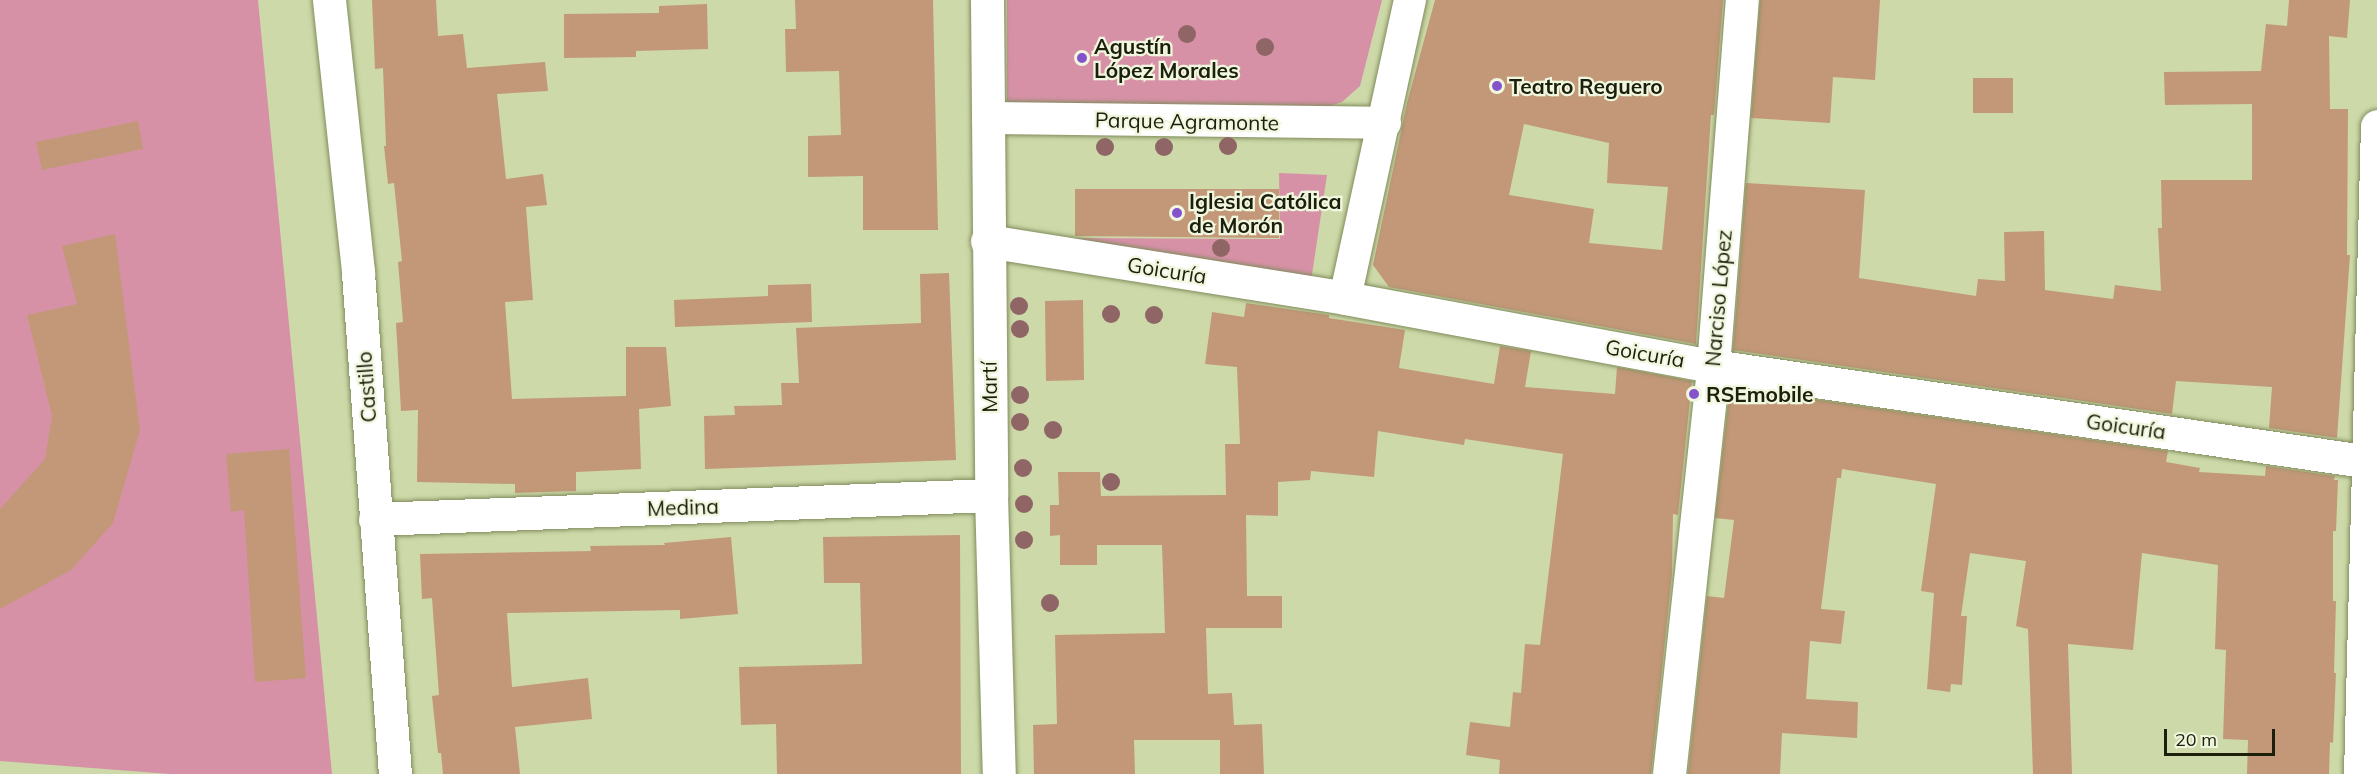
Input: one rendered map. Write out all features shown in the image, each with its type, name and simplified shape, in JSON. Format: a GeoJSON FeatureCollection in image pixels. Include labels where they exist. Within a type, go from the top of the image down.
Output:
{"type":"FeatureCollection","features":[{"type":"Feature","properties":{"kind":"street","name":"Castillo"},"geometry":{"type":"LineString","coordinates":[[329,0],[358,273],[395,774]]}},
{"type":"Feature","properties":{"kind":"street","name":"Martí"},"geometry":{"type":"LineString","coordinates":[[987,0],[987,242],[999,774]]}},
{"type":"Feature","properties":{"kind":"street"},"geometry":{"type":"LineString","coordinates":[[1345,298],[1410,0]]}},
{"type":"Feature","properties":{"kind":"street","name":"Narciso López"},"geometry":{"type":"LineString","coordinates":[[1669,774],[1713,366],[1742,0]]}},
{"type":"Feature","properties":{"kind":"street","name":"Parque Agramonte"},"geometry":{"type":"LineString","coordinates":[[988,118],[1385,123]]}},
{"type":"Feature","properties":{"kind":"street"},"geometry":{"type":"LineString","coordinates":[[2360,774],[2372,462],[2377,126]]}},
{"type":"Feature","properties":{"kind":"street","name":"Goicuría"},"geometry":{"type":"LineString","coordinates":[[987,242],[1345,298],[1713,366],[2372,462]]}},
{"type":"Feature","properties":{"kind":"street","name":"Medina"},"geometry":{"type":"LineString","coordinates":[[375,519],[991,495]]}},
{"type":"Feature","properties":{"kind":"shaded area"},"geometry":{"type":"Polygon","coordinates":[[[0,0],[258,0],[332,774],[170,774],[0,761],[0,0]]]}},
{"type":"Feature","properties":{"kind":"shaded area"},"geometry":{"type":"Polygon","coordinates":[[[1007,0],[1382,0],[1360,86],[1342,102],[1324,108],[1012,108],[1007,100],[1007,0]]]}},
{"type":"Feature","properties":{"kind":"shaded area"},"geometry":{"type":"Polygon","coordinates":[[[1279,173],[1327,175],[1311,281],[1075,238],[1280,239],[1279,173]]]}},
{"type":"Feature","properties":{"kind":"building"},"geometry":{"type":"Polygon","coordinates":[[[372,0],[436,0],[438,36],[463,34],[467,68],[545,62],[548,91],[497,94],[506,179],[543,174],[547,205],[526,207],[533,300],[505,302],[512,399],[626,396],[626,347],[666,347],[671,406],[639,409],[641,469],[576,472],[576,491],[515,493],[515,484],[417,482],[418,410],[401,411],[396,323],[403,322],[398,262],[402,261],[394,183],[388,184],[384,146],[386,146],[383,68],[375,69],[372,0]]]}},
{"type":"Feature","properties":{"kind":"building"},"geometry":{"type":"Polygon","coordinates":[[[795,0],[933,0],[938,230],[863,230],[863,176],[808,177],[808,136],[841,135],[839,71],[786,72],[785,29],[796,29],[795,0]]]}},
{"type":"Feature","properties":{"kind":"building"},"geometry":{"type":"Polygon","coordinates":[[[1435,0],[1723,0],[1714,115],[1711,115],[1696,344],[1389,287],[1373,265],[1407,103],[1435,0]],[[1524,124],[1509,195],[1594,209],[1589,243],[1662,250],[1668,187],[1607,183],[1609,143],[1524,124]]]}},
{"type":"Feature","properties":{"kind":"building"},"geometry":{"type":"Polygon","coordinates":[[[1760,0],[1880,0],[1875,80],[1833,77],[1830,123],[1751,118],[1760,0]]]}},
{"type":"Feature","properties":{"kind":"building"},"geometry":{"type":"Polygon","coordinates":[[[2289,0],[2350,0],[2347,38],[2329,36],[2330,109],[2348,109],[2347,255],[2350,255],[2337,438],[2269,428],[2272,387],[2176,381],[2172,414],[1733,350],[1746,183],[1865,190],[1859,278],[1976,296],[1978,279],[2005,281],[2004,232],[2044,231],[2045,290],[2113,299],[2115,285],[2161,291],[2158,228],[2162,228],[2161,180],[2252,180],[2252,104],[2165,105],[2164,72],[2261,71],[2266,24],[2287,26],[2289,0]]]}},
{"type":"Feature","properties":{"kind":"building"},"geometry":{"type":"Polygon","coordinates":[[[707,4],[708,49],[636,51],[636,57],[564,58],[564,14],[659,13],[659,6],[707,4]]]}},
{"type":"Feature","properties":{"kind":"building"},"geometry":{"type":"Polygon","coordinates":[[[1973,78],[2013,78],[2013,113],[1973,113],[1973,78]]]}},
{"type":"Feature","properties":{"kind":"building"},"geometry":{"type":"Polygon","coordinates":[[[138,121],[143,149],[42,170],[36,142],[138,121]]]}},
{"type":"Feature","properties":{"kind":"building","name":"Iglesia Católica de Morón"},"geometry":{"type":"Polygon","coordinates":[[[1075,189],[1279,189],[1279,238],[1075,236],[1075,189]]]}},
{"type":"Feature","properties":{"kind":"building"},"geometry":{"type":"Polygon","coordinates":[[[115,234],[140,430],[113,523],[71,570],[0,609],[0,509],[45,459],[52,416],[27,315],[77,304],[62,246],[115,234]]]}},
{"type":"Feature","properties":{"kind":"building"},"geometry":{"type":"Polygon","coordinates":[[[949,273],[956,460],[705,469],[704,416],[735,415],[734,406],[782,405],[781,383],[799,383],[796,328],[921,323],[920,274],[949,273]]]}},
{"type":"Feature","properties":{"kind":"building"},"geometry":{"type":"Polygon","coordinates":[[[811,284],[812,322],[675,327],[674,300],[768,296],[768,285],[811,284]]]}},
{"type":"Feature","properties":{"kind":"building"},"geometry":{"type":"Polygon","coordinates":[[[1083,300],[1084,380],[1046,381],[1045,301],[1083,300]]]}},
{"type":"Feature","properties":{"kind":"building"},"geometry":{"type":"Polygon","coordinates":[[[1246,303],[1329,315],[1329,318],[1405,330],[1399,368],[1494,384],[1500,346],[1531,351],[1525,387],[1615,394],[1617,367],[1692,381],[1678,515],[1673,514],[1672,574],[1651,774],[1499,774],[1500,760],[1466,755],[1470,722],[1510,727],[1513,692],[1521,693],[1525,644],[1540,645],[1563,454],[1465,439],[1464,445],[1378,431],[1374,477],[1311,471],[1310,480],[1278,482],[1278,516],[1246,515],[1247,596],[1282,596],[1282,628],[1206,628],[1208,694],[1232,693],[1234,725],[1262,724],[1264,774],[1220,774],[1220,740],[1134,740],[1135,774],[1034,774],[1033,725],[1057,724],[1055,635],[1165,633],[1162,545],[1097,545],[1097,565],[1060,565],[1060,535],[1050,536],[1050,505],[1059,505],[1058,472],[1100,472],[1101,496],[1226,495],[1225,444],[1240,444],[1237,367],[1205,364],[1212,312],[1244,317],[1246,303]]]}},
{"type":"Feature","properties":{"kind":"building"},"geometry":{"type":"Polygon","coordinates":[[[1730,387],[2168,451],[2166,462],[2200,468],[2199,472],[2265,476],[2266,466],[2335,476],[2334,480],[2338,480],[2336,531],[2333,531],[2333,601],[2336,601],[2334,673],[2336,673],[2333,743],[2330,742],[2329,774],[2247,774],[2248,740],[2223,739],[2226,650],[2215,649],[2218,565],[2142,553],[2133,650],[2068,644],[2072,774],[2033,774],[2028,629],[2016,626],[2026,561],[1970,553],[1961,616],[1967,616],[1962,685],[1951,684],[1950,692],[1927,689],[1934,593],[1921,591],[1936,484],[1842,469],[1841,478],[1837,478],[1821,609],[1845,611],[1841,644],[1810,641],[1806,699],[1858,702],[1857,738],[1782,733],[1780,774],[1688,774],[1707,596],[1724,598],[1734,520],[1715,518],[1730,387]]]}},
{"type":"Feature","properties":{"kind":"building"},"geometry":{"type":"Polygon","coordinates":[[[289,449],[306,678],[255,682],[244,510],[231,512],[226,454],[289,449]]]}},
{"type":"Feature","properties":{"kind":"building"},"geometry":{"type":"Polygon","coordinates":[[[960,535],[961,774],[777,774],[776,724],[741,725],[739,667],[862,664],[860,583],[824,583],[823,537],[960,535]]]}},
{"type":"Feature","properties":{"kind":"building"},"geometry":{"type":"Polygon","coordinates":[[[731,537],[738,614],[680,619],[680,610],[507,613],[512,687],[588,678],[592,719],[515,727],[520,774],[443,774],[441,753],[438,753],[432,696],[439,695],[432,598],[422,599],[420,554],[591,551],[590,546],[665,545],[664,543],[731,537]]]}},
{"type":"Feature","properties":{"kind":"place","name":"Agustín López Morales"},"geometry":{"type":"Point","coordinates":[1082,58]}},
{"type":"Feature","properties":{"kind":"place","name":"Teatro Reguero"},"geometry":{"type":"Point","coordinates":[1497,86]}},
{"type":"Feature","properties":{"kind":"place","name":"Iglesia Católica de Morón"},"geometry":{"type":"Point","coordinates":[1177,213]}},
{"type":"Feature","properties":{"kind":"place","name":"RSEmobile"},"geometry":{"type":"Point","coordinates":[1694,394]}}]}
